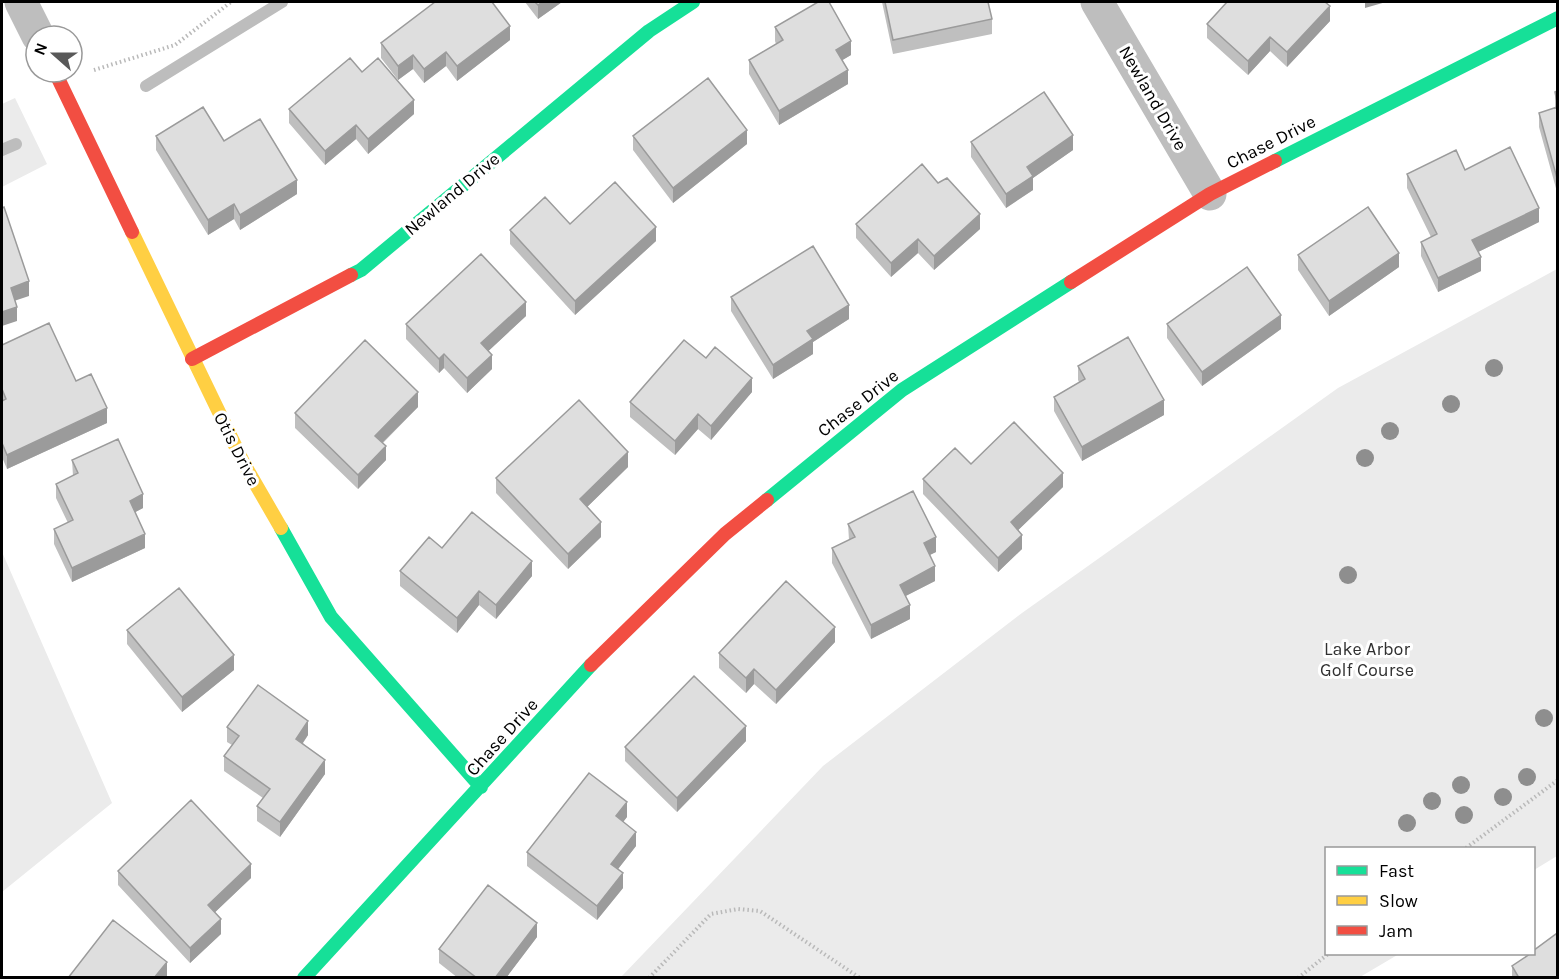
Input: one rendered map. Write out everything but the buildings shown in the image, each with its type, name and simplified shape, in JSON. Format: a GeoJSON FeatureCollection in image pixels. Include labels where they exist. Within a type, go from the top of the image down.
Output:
{"type":"FeatureCollection","features":[{"type":"Feature","properties":{"kind":"street"},"geometry":{"type":"LineString","coordinates":[[21,2],[32,24]]}},
{"type":"Feature","properties":{"kind":"street","name":"Newland Drive"},"geometry":{"type":"LineString","coordinates":[[192,359],[361,270],[649,31],[693,2]]}},
{"type":"Feature","properties":{"kind":"street","name":"Newland Drive"},"geometry":{"type":"LineString","coordinates":[[1097,2],[1210,194]]}},
{"type":"Feature","properties":{"kind":"street","name":"Chase Drive"},"geometry":{"type":"LineString","coordinates":[[304,978],[606,649],[725,534],[902,390],[1210,194],[1557,18]]}},
{"type":"Feature","properties":{"kind":"street","name":"Otis Drive"},"geometry":{"type":"LineString","coordinates":[[61,84],[244,464],[331,616],[481,787]]}},
{"type":"Feature","properties":{"kind":"path"},"geometry":{"type":"LineString","coordinates":[[84,70],[176,45],[231,2]]}},
{"type":"Feature","properties":{"kind":"path"},"geometry":{"type":"LineString","coordinates":[[1469,847],[1557,780]]}},
{"type":"Feature","properties":{"kind":"path"},"geometry":{"type":"LineString","coordinates":[[649,978],[711,914],[738,909],[760,911],[860,978]]}},
{"type":"Feature","properties":{"kind":"path"},"geometry":{"type":"LineString","coordinates":[[1298,978],[1327,955]]}},
{"type":"Feature","properties":{"kind":"green space"},"geometry":{"type":"Polygon","coordinates":[[[15,98],[47,164],[2,187],[2,104],[15,98]]]}},
{"type":"Feature","properties":{"kind":"green space","name":"Lake Arbor Golf Course"},"geometry":{"type":"Polygon","coordinates":[[[1557,269],[1557,856],[1535,869],[1535,847],[1325,847],[1325,955],[1397,955],[1360,977],[621,977],[823,766],[1022,613],[1338,388],[1557,269]]]}},
{"type":"Feature","properties":{"kind":"green space"},"geometry":{"type":"Polygon","coordinates":[[[2,552],[112,803],[2,892],[2,552]]]}},
{"type":"Feature","properties":{"kind":"waterway"},"geometry":{"type":"LineString","coordinates":[[146,86],[282,2]]}},
{"type":"Feature","properties":{"kind":"waterway"},"geometry":{"type":"LineString","coordinates":[[2,150],[16,144]]}},
{"type":"Feature","properties":{"kind":"traffic: fast"},"geometry":{"type":"LineString","coordinates":[[351,275],[361,270],[649,31],[693,2]]}},
{"type":"Feature","properties":{"kind":"traffic: fast"},"geometry":{"type":"LineString","coordinates":[[1275,161],[1558,18]]}},
{"type":"Feature","properties":{"kind":"traffic: fast"},"geometry":{"type":"LineString","coordinates":[[767,500],[902,390],[1071,282]]}},
{"type":"Feature","properties":{"kind":"traffic: fast"},"geometry":{"type":"LineString","coordinates":[[281,528],[331,617],[481,787]]}},
{"type":"Feature","properties":{"kind":"traffic: fast"},"geometry":{"type":"LineString","coordinates":[[304,978],[591,665]]}},
{"type":"Feature","properties":{"kind":"traffic: slow"},"geometry":{"type":"LineString","coordinates":[[132,232],[244,464],[281,528]]}},
{"type":"Feature","properties":{"kind":"traffic: jam"},"geometry":{"type":"LineString","coordinates":[[61,84],[132,232]]}},
{"type":"Feature","properties":{"kind":"traffic: jam"},"geometry":{"type":"LineString","coordinates":[[1071,282],[1210,194],[1275,161]]}},
{"type":"Feature","properties":{"kind":"traffic: jam"},"geometry":{"type":"LineString","coordinates":[[192,359],[351,275]]}},
{"type":"Feature","properties":{"kind":"traffic: jam"},"geometry":{"type":"LineString","coordinates":[[591,665],[725,534],[767,500]]}}]}
